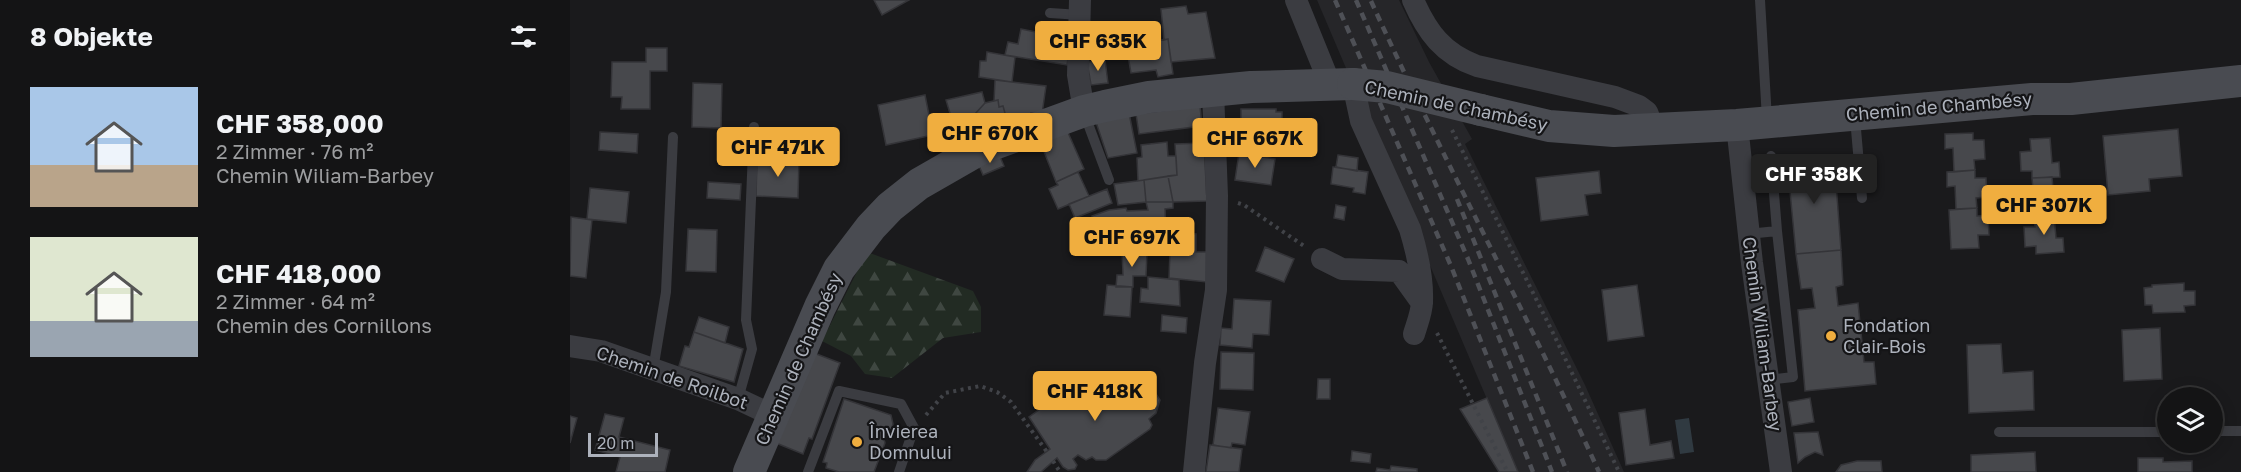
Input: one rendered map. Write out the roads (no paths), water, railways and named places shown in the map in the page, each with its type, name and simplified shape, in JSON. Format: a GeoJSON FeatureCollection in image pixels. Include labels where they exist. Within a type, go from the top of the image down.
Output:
{"type":"FeatureCollection","features":[{"type":"Feature","properties":{"kind":"street"},"geometry":{"type":"LineString","coordinates":[[1296,0],[1361,121],[1410,229],[1420,276],[1422,303],[1414,334]]}},
{"type":"Feature","properties":{"kind":"street"},"geometry":{"type":"LineString","coordinates":[[1413,0],[1430,34],[1459,59],[1477,66],[1615,97],[1647,112],[1654,130]]}},
{"type":"Feature","properties":{"kind":"street"},"geometry":{"type":"LineString","coordinates":[[1080,8],[1078,75],[1083,111]]}},
{"type":"Feature","properties":{"kind":"street"},"geometry":{"type":"LineString","coordinates":[[2032,99],[2068,81],[2241,60]]}},
{"type":"Feature","properties":{"kind":"street","name":"Chemin de Chambésy"},"geometry":{"type":"LineString","coordinates":[[749,472],[820,307],[839,269],[871,226],[919,184],[980,149],[1083,111],[1149,97],[1342,84],[1387,87],[1564,128],[1614,131],[1654,130],[1737,125],[2032,99],[2071,99],[2241,81]]}},
{"type":"Feature","properties":{"kind":"street"},"geometry":{"type":"LineString","coordinates":[[1194,472],[1204,363],[1216,290],[1217,196],[1213,91]]}},
{"type":"Feature","properties":{"kind":"street","name":"Chemin Wiliam-Barbey"},"geometry":{"type":"LineString","coordinates":[[1737,125],[1748,234],[1781,472]]}},
{"type":"Feature","properties":{"kind":"street"},"geometry":{"type":"LineString","coordinates":[[1322,259],[1342,269],[1399,271],[1422,303]]}},
{"type":"Feature","properties":{"kind":"street","name":"Chemin de Roilbot"},"geometry":{"type":"LineString","coordinates":[[570,346],[601,351],[738,399],[772,415]]}},
{"type":"Feature","properties":{"kind":"lane"},"geometry":{"type":"LineString","coordinates":[[1760,0],[1768,122]]}},
{"type":"Feature","properties":{"kind":"lane"},"geometry":{"type":"LineString","coordinates":[[1050,13],[1080,8]]}},
{"type":"Feature","properties":{"kind":"lane"},"geometry":{"type":"LineString","coordinates":[[1083,111],[1109,180]]}},
{"type":"Feature","properties":{"kind":"lane"},"geometry":{"type":"LineString","coordinates":[[1855,114],[1862,198]]}},
{"type":"Feature","properties":{"kind":"lane"},"geometry":{"type":"LineString","coordinates":[[738,399],[752,349],[746,320],[754,127]]}},
{"type":"Feature","properties":{"kind":"lane"},"geometry":{"type":"LineString","coordinates":[[653,370],[666,292],[673,137]]}},
{"type":"Feature","properties":{"kind":"lane"},"geometry":{"type":"LineString","coordinates":[[1768,380],[1793,377],[1771,156]]}},
{"type":"Feature","properties":{"kind":"lane"},"geometry":{"type":"LineString","coordinates":[[1748,234],[1778,231]]}},
{"type":"Feature","properties":{"kind":"lane"},"geometry":{"type":"LineString","coordinates":[[808,472],[839,391],[902,404],[914,428],[899,472]]}},
{"type":"Feature","properties":{"kind":"lane"},"geometry":{"type":"LineString","coordinates":[[2223,431],[2241,431]]}},
{"type":"Feature","properties":{"kind":"lane"},"geometry":{"type":"LineString","coordinates":[[1999,432],[2157,432]]}},
{"type":"Feature","properties":{"kind":"railway"},"geometry":{"type":"LineString","coordinates":[[1335,0],[1451,266],[1533,472]]}},
{"type":"Feature","properties":{"kind":"railway"},"geometry":{"type":"LineString","coordinates":[[1356,0],[1468,259],[1552,472]]}},
{"type":"Feature","properties":{"kind":"railway"},"geometry":{"type":"LineString","coordinates":[[1371,1],[1599,472]]}},
{"type":"Feature","properties":{"kind":"railway"},"geometry":{"type":"LineString","coordinates":[[1457,199],[1567,472]]}},
{"type":"Feature","properties":{"kind":"place","name":"Fondation Clair-Bois"},"geometry":{"type":"Point","coordinates":[1831,336]}},
{"type":"Feature","properties":{"kind":"place","name":"Învierea Domnului"},"geometry":{"type":"Point","coordinates":[857,442]}}]}
